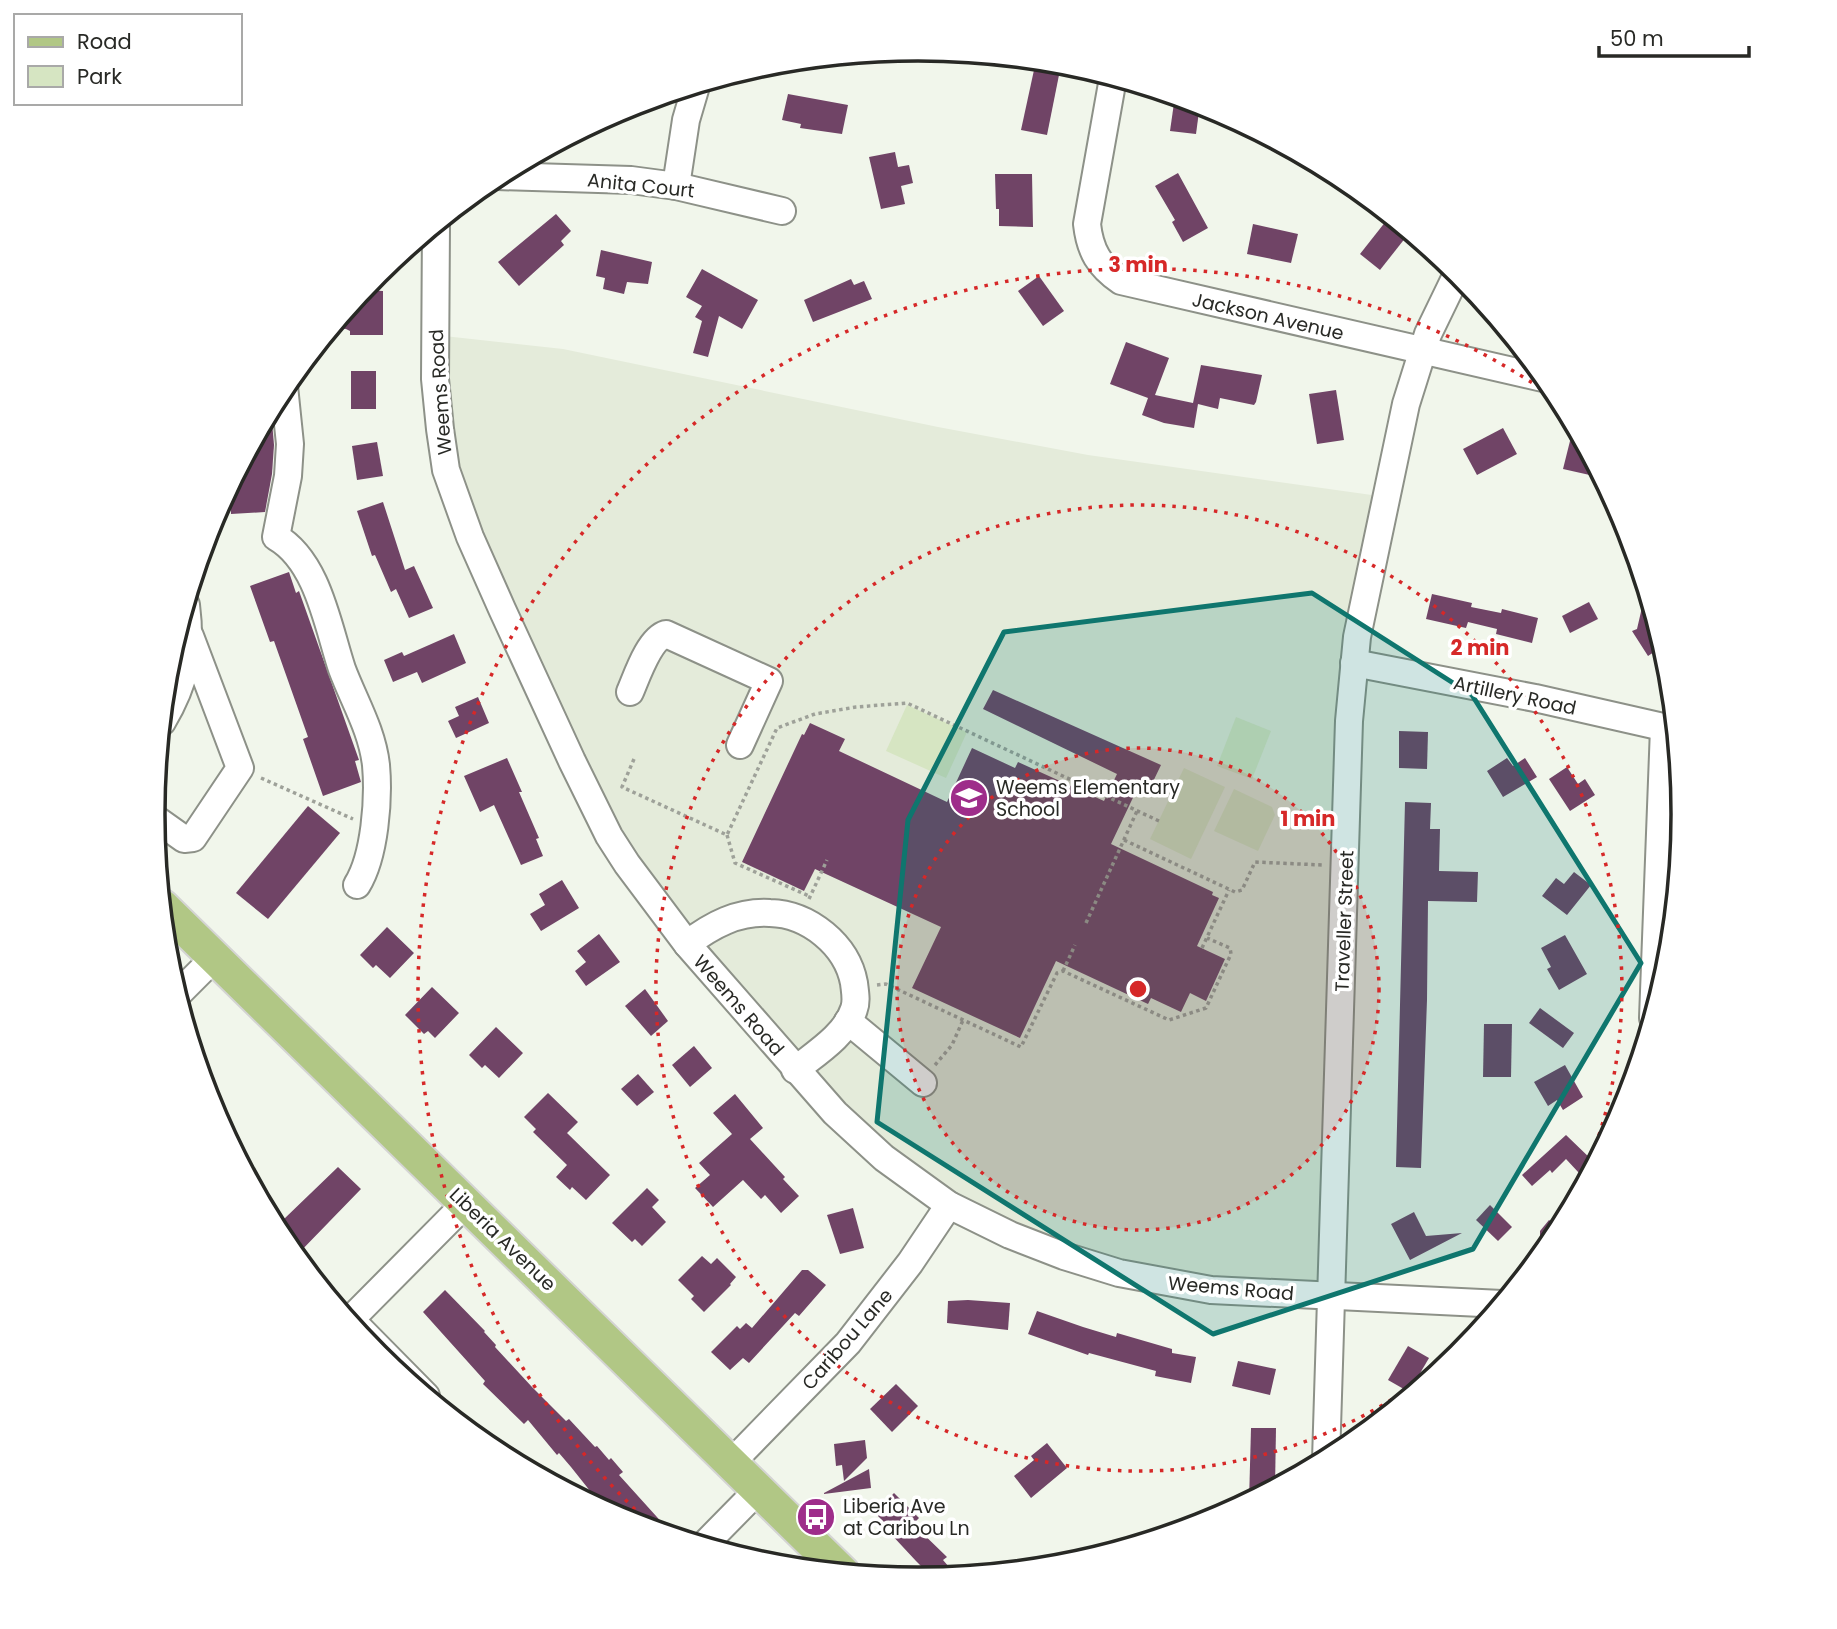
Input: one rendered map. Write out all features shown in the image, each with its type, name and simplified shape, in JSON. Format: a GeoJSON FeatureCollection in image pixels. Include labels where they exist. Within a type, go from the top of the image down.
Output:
{"type":"FeatureCollection","features":[{"type":"Feature","properties":{"kind":"main road","name":"Liberia Avenue"},"geometry":{"type":"LineString","coordinates":[[173,916],[832,1562]]}},
{"type":"Feature","properties":{"kind":"street","name":"Jackson Avenue"},"geometry":{"type":"LineString","coordinates":[[1112,87],[1087,224],[1089,244],[1096,259],[1107,272],[1136,286],[1530,375]]}},
{"type":"Feature","properties":{"kind":"street"},"geometry":{"type":"LineString","coordinates":[[676,186],[686,120],[693,96]]}},
{"type":"Feature","properties":{"kind":"street","name":"Anita Court"},"geometry":{"type":"LineString","coordinates":[[518,177],[631,180],[676,186],[782,211]]}},
{"type":"Feature","properties":{"kind":"street","name":"Weems Road"},"geometry":{"type":"LineString","coordinates":[[436,237],[435,379],[440,429],[450,481],[470,537],[502,609],[609,836],[627,864],[687,944],[835,1113],[884,1158],[949,1205],[1010,1235],[1119,1273],[1211,1290],[1491,1303]]}},
{"type":"Feature","properties":{"kind":"street","name":"Traveller Street"},"geometry":{"type":"LineString","coordinates":[[1326,1448],[1349,721],[1354,663],[1357,637],[1406,404],[1422,351],[1453,284]]}},
{"type":"Feature","properties":{"kind":"street"},"geometry":{"type":"LineString","coordinates":[[286,406],[290,444],[288,476],[276,537],[294,553],[331,624],[343,671],[371,738],[376,762],[377,791],[367,864],[357,885]]}},
{"type":"Feature","properties":{"kind":"street"},"geometry":{"type":"LineString","coordinates":[[165,826],[184,839],[193,838],[240,768],[189,629]]}},
{"type":"Feature","properties":{"kind":"street"},"geometry":{"type":"LineString","coordinates":[[630,692],[652,644],[659,636],[666,634],[769,681],[740,745]]}},
{"type":"Feature","properties":{"kind":"street"},"geometry":{"type":"LineString","coordinates":[[176,692],[181,681],[190,636]]}},
{"type":"Feature","properties":{"kind":"street","name":"Artillery Road"},"geometry":{"type":"LineString","coordinates":[[1354,663],[1535,698],[1666,728]]}},
{"type":"Feature","properties":{"kind":"street"},"geometry":{"type":"LineString","coordinates":[[1656,965],[1669,752]]}},
{"type":"Feature","properties":{"kind":"street"},"geometry":{"type":"LineString","coordinates":[[687,944],[707,929],[729,919],[805,908],[848,963],[855,989],[854,1009],[848,1021],[830,1042],[795,1070]]}},
{"type":"Feature","properties":{"kind":"street"},"geometry":{"type":"LineString","coordinates":[[186,986],[215,957]]}},
{"type":"Feature","properties":{"kind":"street"},"geometry":{"type":"LineString","coordinates":[[848,1021],[922,1082]]}},
{"type":"Feature","properties":{"kind":"street"},"geometry":{"type":"LineString","coordinates":[[355,1315],[466,1203]]}},
{"type":"Feature","properties":{"kind":"street","name":"Caribou Lane"},"geometry":{"type":"LineString","coordinates":[[732,1463],[848,1343],[910,1263],[949,1205]]}},
{"type":"Feature","properties":{"kind":"street"},"geometry":{"type":"LineString","coordinates":[[711,1538],[758,1490]]}},
{"type":"Feature","properties":{"kind":"path"},"geometry":{"type":"LineString","coordinates":[[827,860],[805,908],[735,863],[727,835],[777,728],[815,714],[893,702],[915,706],[1158,821]]}},
{"type":"Feature","properties":{"kind":"path"},"geometry":{"type":"LineString","coordinates":[[634,759],[622,787],[727,835]]}},
{"type":"Feature","properties":{"kind":"path"},"geometry":{"type":"LineString","coordinates":[[240,768],[372,828]]}},
{"type":"Feature","properties":{"kind":"path"},"geometry":{"type":"LineString","coordinates":[[1086,923],[1137,811]]}},
{"type":"Feature","properties":{"kind":"path"},"geometry":{"type":"LineString","coordinates":[[1124,840],[1235,892],[1242,890],[1255,862],[1323,865]]}},
{"type":"Feature","properties":{"kind":"path"},"geometry":{"type":"LineString","coordinates":[[1202,948],[1229,890]]}},
{"type":"Feature","properties":{"kind":"path"},"geometry":{"type":"LineString","coordinates":[[855,989],[886,984],[1021,1047],[1057,972],[1063,971],[1169,1020],[1206,1008],[1231,954],[1230,948],[1207,938]]}},
{"type":"Feature","properties":{"kind":"path"},"geometry":{"type":"LineString","coordinates":[[1063,971],[1075,945]]}},
{"type":"Feature","properties":{"kind":"path"},"geometry":{"type":"LineString","coordinates":[[922,1082],[952,1045],[963,1020]]}},
{"type":"Feature","properties":{"kind":"highlighted area"},"geometry":{"type":"Polygon","coordinates":[[[1312,593],[1472,695],[1641,963],[1473,1249],[1213,1334],[877,1122],[908,820],[1004,632],[1312,593]]]}},
{"type":"Feature","properties":{"kind":"shaded area","name":"Weems Elementary School"},"geometry":{"type":"Polygon","coordinates":[[[435,335],[563,349],[938,427],[1088,455],[1386,497],[1357,637],[1331,1296],[1064,1256],[884,1158],[645,889],[470,537],[435,335]]]}},
{"type":"Feature","properties":{"kind":"green space"},"geometry":{"type":"Polygon","coordinates":[[[907,705],[967,732],[946,778],[886,751],[907,705]]]}},
{"type":"Feature","properties":{"kind":"green space"},"geometry":{"type":"Polygon","coordinates":[[[1236,717],[1271,731],[1252,779],[1217,766],[1236,717]]]}},
{"type":"Feature","properties":{"kind":"green space"},"geometry":{"type":"Polygon","coordinates":[[[1184,768],[1225,787],[1191,859],[1150,839],[1184,768]]]}},
{"type":"Feature","properties":{"kind":"green space"},"geometry":{"type":"Polygon","coordinates":[[[1234,789],[1272,807],[1275,815],[1258,851],[1214,831],[1234,789]]]}},
{"type":"Feature","properties":{"kind":"building"},"geometry":{"type":"Polygon","coordinates":[[[1034,71],[1059,75],[1047,135],[1021,130],[1034,71]]]}},
{"type":"Feature","properties":{"kind":"building"},"geometry":{"type":"Polygon","coordinates":[[[788,94],[848,105],[842,134],[800,128],[801,124],[782,120],[788,94]]]}},
{"type":"Feature","properties":{"kind":"building"},"geometry":{"type":"Polygon","coordinates":[[[1174,106],[1198,116],[1196,134],[1170,131],[1174,106]]]}},
{"type":"Feature","properties":{"kind":"building"},"geometry":{"type":"Polygon","coordinates":[[[895,152],[898,167],[909,165],[913,183],[901,186],[905,204],[881,209],[869,157],[895,152]]]}},
{"type":"Feature","properties":{"kind":"building"},"geometry":{"type":"Polygon","coordinates":[[[1178,173],[1208,228],[1183,242],[1172,222],[1175,220],[1155,186],[1178,173]]]}},
{"type":"Feature","properties":{"kind":"building"},"geometry":{"type":"Polygon","coordinates":[[[995,174],[1032,174],[1033,227],[999,226],[995,174]]]}},
{"type":"Feature","properties":{"kind":"building"},"geometry":{"type":"Polygon","coordinates":[[[556,214],[571,231],[561,241],[564,245],[519,286],[498,262],[556,214]]]}},
{"type":"Feature","properties":{"kind":"building"},"geometry":{"type":"Polygon","coordinates":[[[1384,223],[1404,239],[1380,270],[1360,254],[1384,223]]]}},
{"type":"Feature","properties":{"kind":"building"},"geometry":{"type":"Polygon","coordinates":[[[1253,224],[1298,234],[1291,263],[1247,254],[1253,224]]]}},
{"type":"Feature","properties":{"kind":"building"},"geometry":{"type":"Polygon","coordinates":[[[601,250],[652,262],[648,284],[627,282],[624,294],[603,289],[605,278],[596,276],[601,250]]]}},
{"type":"Feature","properties":{"kind":"building"},"geometry":{"type":"Polygon","coordinates":[[[702,269],[758,300],[742,329],[719,316],[708,357],[693,353],[702,321],[695,317],[702,306],[686,297],[702,269]]]}},
{"type":"Feature","properties":{"kind":"building"},"geometry":{"type":"Polygon","coordinates":[[[1039,276],[1064,311],[1043,326],[1018,291],[1039,276]]]}},
{"type":"Feature","properties":{"kind":"building"},"geometry":{"type":"Polygon","coordinates":[[[851,279],[854,285],[864,281],[872,299],[813,322],[804,300],[851,279]]]}},
{"type":"Feature","properties":{"kind":"building"},"geometry":{"type":"Polygon","coordinates":[[[378,291],[383,291],[383,335],[350,335],[350,331],[343,329],[378,291]]]}},
{"type":"Feature","properties":{"kind":"building"},"geometry":{"type":"Polygon","coordinates":[[[1126,342],[1169,358],[1155,395],[1193,403],[1201,365],[1262,375],[1256,402],[1254,405],[1220,398],[1218,409],[1198,404],[1194,428],[1164,423],[1142,415],[1148,398],[1110,384],[1126,342]]]}},
{"type":"Feature","properties":{"kind":"building"},"geometry":{"type":"Polygon","coordinates":[[[351,371],[376,371],[376,409],[351,409],[351,371]]]}},
{"type":"Feature","properties":{"kind":"building"},"geometry":{"type":"Polygon","coordinates":[[[1336,390],[1344,440],[1317,444],[1309,394],[1336,390]]]}},
{"type":"Feature","properties":{"kind":"building"},"geometry":{"type":"Polygon","coordinates":[[[272,428],[272,474],[265,512],[231,514],[243,481],[272,428]]]}},
{"type":"Feature","properties":{"kind":"building"},"geometry":{"type":"Polygon","coordinates":[[[1503,428],[1517,454],[1477,475],[1463,449],[1503,428]]]}},
{"type":"Feature","properties":{"kind":"building"},"geometry":{"type":"Polygon","coordinates":[[[1570,441],[1573,442],[1591,475],[1563,469],[1570,441]]]}},
{"type":"Feature","properties":{"kind":"building"},"geometry":{"type":"Polygon","coordinates":[[[377,442],[383,476],[357,480],[352,446],[377,442]]]}},
{"type":"Feature","properties":{"kind":"building"},"geometry":{"type":"Polygon","coordinates":[[[383,502],[405,570],[414,566],[433,608],[409,618],[396,589],[391,592],[375,555],[372,556],[357,511],[383,502]]]}},
{"type":"Feature","properties":{"kind":"building"},"geometry":{"type":"Polygon","coordinates":[[[289,572],[296,593],[299,591],[359,760],[355,761],[361,782],[323,796],[303,739],[308,737],[274,641],[270,642],[250,586],[289,572]]]}},
{"type":"Feature","properties":{"kind":"building"},"geometry":{"type":"Polygon","coordinates":[[[1432,594],[1472,603],[1471,607],[1501,613],[1502,609],[1538,618],[1532,643],[1496,634],[1497,629],[1468,622],[1466,628],[1426,619],[1432,594]]]}},
{"type":"Feature","properties":{"kind":"building"},"geometry":{"type":"Polygon","coordinates":[[[1589,602],[1598,619],[1570,633],[1562,616],[1589,602]]]}},
{"type":"Feature","properties":{"kind":"building"},"geometry":{"type":"Polygon","coordinates":[[[1642,607],[1653,652],[1648,656],[1632,631],[1637,629],[1642,607]]]}},
{"type":"Feature","properties":{"kind":"building"},"geometry":{"type":"Polygon","coordinates":[[[454,634],[466,663],[422,683],[417,672],[393,682],[384,660],[402,652],[404,656],[454,634]]]}},
{"type":"Feature","properties":{"kind":"building"},"geometry":{"type":"Polygon","coordinates":[[[993,690],[1161,765],[1149,790],[1139,785],[1111,844],[1213,892],[1212,895],[1219,898],[1197,946],[1225,959],[1206,1001],[1190,993],[1181,1012],[1151,998],[1148,1004],[1056,961],[1020,1038],[912,988],[941,927],[815,869],[804,891],[742,862],[802,734],[804,735],[810,723],[845,739],[839,751],[947,802],[972,748],[1015,768],[1018,762],[1104,801],[1117,774],[983,709],[993,690]]]}},
{"type":"Feature","properties":{"kind":"building"},"geometry":{"type":"Polygon","coordinates":[[[478,697],[489,723],[456,738],[448,721],[459,716],[455,707],[478,697]]]}},
{"type":"Feature","properties":{"kind":"building"},"geometry":{"type":"Polygon","coordinates":[[[1399,731],[1428,732],[1427,769],[1399,768],[1399,731]]]}},
{"type":"Feature","properties":{"kind":"building"},"geometry":{"type":"Polygon","coordinates":[[[507,758],[539,838],[536,839],[543,856],[521,865],[494,805],[480,812],[464,776],[507,758]]]}},
{"type":"Feature","properties":{"kind":"building"},"geometry":{"type":"Polygon","coordinates":[[[1507,758],[1513,766],[1525,758],[1537,777],[1503,797],[1487,771],[1507,758]]]}},
{"type":"Feature","properties":{"kind":"building"},"geometry":{"type":"Polygon","coordinates":[[[1567,767],[1578,784],[1585,779],[1595,795],[1570,811],[1549,779],[1567,767]]]}},
{"type":"Feature","properties":{"kind":"building"},"geometry":{"type":"Polygon","coordinates":[[[1405,802],[1431,803],[1430,829],[1440,829],[1439,871],[1478,872],[1477,902],[1428,901],[1421,1168],[1396,1167],[1405,802]]]}},
{"type":"Feature","properties":{"kind":"building"},"geometry":{"type":"Polygon","coordinates":[[[308,806],[340,833],[268,919],[236,893],[308,806]]]}},
{"type":"Feature","properties":{"kind":"building"},"geometry":{"type":"Polygon","coordinates":[[[1574,872],[1591,885],[1567,915],[1542,896],[1556,878],[1564,884],[1574,872]]]}},
{"type":"Feature","properties":{"kind":"building"},"geometry":{"type":"Polygon","coordinates":[[[562,880],[579,908],[541,931],[530,914],[545,905],[539,894],[562,880]]]}},
{"type":"Feature","properties":{"kind":"building"},"geometry":{"type":"Polygon","coordinates":[[[387,927],[414,953],[390,978],[376,965],[373,968],[360,955],[387,927]]]}},
{"type":"Feature","properties":{"kind":"building"},"geometry":{"type":"Polygon","coordinates":[[[599,934],[620,962],[586,986],[575,971],[586,962],[577,951],[599,934]]]}},
{"type":"Feature","properties":{"kind":"building"},"geometry":{"type":"Polygon","coordinates":[[[1565,935],[1587,974],[1559,990],[1547,969],[1551,967],[1541,948],[1565,935]]]}},
{"type":"Feature","properties":{"kind":"building"},"geometry":{"type":"Polygon","coordinates":[[[432,987],[459,1013],[435,1038],[428,1031],[424,1034],[405,1015],[432,987]]]}},
{"type":"Feature","properties":{"kind":"building"},"geometry":{"type":"Polygon","coordinates":[[[645,989],[668,1021],[651,1036],[625,1006],[645,989]]]}},
{"type":"Feature","properties":{"kind":"building"},"geometry":{"type":"Polygon","coordinates":[[[1540,1008],[1574,1033],[1563,1048],[1529,1023],[1540,1008]]]}},
{"type":"Feature","properties":{"kind":"building"},"geometry":{"type":"Polygon","coordinates":[[[1484,1024],[1512,1024],[1511,1077],[1483,1077],[1484,1024]]]}},
{"type":"Feature","properties":{"kind":"building"},"geometry":{"type":"Polygon","coordinates":[[[496,1027],[523,1053],[499,1078],[485,1065],[482,1068],[469,1055],[496,1027]]]}},
{"type":"Feature","properties":{"kind":"building"},"geometry":{"type":"Polygon","coordinates":[[[694,1046],[712,1068],[690,1087],[672,1065],[694,1046]]]}},
{"type":"Feature","properties":{"kind":"building"},"geometry":{"type":"Polygon","coordinates":[[[1565,1065],[1583,1097],[1563,1110],[1557,1100],[1548,1106],[1534,1082],[1565,1065]]]}},
{"type":"Feature","properties":{"kind":"building"},"geometry":{"type":"Polygon","coordinates":[[[638,1074],[654,1092],[637,1106],[621,1089],[638,1074]]]}},
{"type":"Feature","properties":{"kind":"building"},"geometry":{"type":"Polygon","coordinates":[[[548,1093],[578,1122],[567,1133],[610,1175],[586,1200],[556,1177],[567,1165],[533,1132],[536,1129],[524,1117],[548,1093]]]}},
{"type":"Feature","properties":{"kind":"building"},"geometry":{"type":"Polygon","coordinates":[[[735,1094],[763,1128],[750,1139],[799,1196],[781,1213],[765,1195],[761,1199],[743,1180],[713,1207],[695,1188],[710,1175],[699,1163],[732,1134],[713,1113],[735,1094]]]}},
{"type":"Feature","properties":{"kind":"building"},"geometry":{"type":"Polygon","coordinates":[[[1566,1135],[1589,1157],[1579,1173],[1566,1159],[1552,1173],[1550,1170],[1532,1186],[1522,1175],[1566,1135]]]}},
{"type":"Feature","properties":{"kind":"building"},"geometry":{"type":"Polygon","coordinates":[[[338,1167],[361,1189],[303,1249],[284,1219],[338,1167]]]}},
{"type":"Feature","properties":{"kind":"building"},"geometry":{"type":"Polygon","coordinates":[[[647,1188],[659,1200],[652,1207],[666,1222],[642,1246],[635,1239],[632,1242],[612,1223],[647,1188]]]}},
{"type":"Feature","properties":{"kind":"building"},"geometry":{"type":"Polygon","coordinates":[[[1490,1205],[1512,1227],[1498,1241],[1476,1220],[1490,1205]]]}},
{"type":"Feature","properties":{"kind":"building"},"geometry":{"type":"Polygon","coordinates":[[[853,1208],[864,1248],[840,1254],[827,1215],[853,1208]]]}},
{"type":"Feature","properties":{"kind":"building"},"geometry":{"type":"Polygon","coordinates":[[[1414,1212],[1426,1236],[1462,1233],[1410,1260],[1391,1224],[1414,1212]]]}},
{"type":"Feature","properties":{"kind":"building"},"geometry":{"type":"Polygon","coordinates":[[[1549,1220],[1552,1222],[1540,1240],[1540,1231],[1549,1220]]]}},
{"type":"Feature","properties":{"kind":"building"},"geometry":{"type":"Polygon","coordinates":[[[702,1256],[711,1264],[717,1258],[736,1277],[704,1312],[691,1299],[694,1296],[678,1280],[702,1256]]]}},
{"type":"Feature","properties":{"kind":"building"},"geometry":{"type":"Polygon","coordinates":[[[802,1270],[808,1270],[826,1285],[799,1316],[795,1313],[749,1363],[743,1358],[730,1370],[711,1352],[737,1326],[740,1329],[746,1323],[752,1328],[802,1270]]]}},
{"type":"Feature","properties":{"kind":"building"},"geometry":{"type":"Polygon","coordinates":[[[445,1290],[485,1331],[495,1347],[532,1387],[566,1421],[569,1419],[609,1460],[611,1458],[623,1472],[619,1475],[662,1522],[591,1493],[528,1420],[524,1424],[483,1384],[485,1381],[423,1312],[445,1290]]]}},
{"type":"Feature","properties":{"kind":"building"},"geometry":{"type":"Polygon","coordinates":[[[948,1301],[1010,1303],[1008,1330],[947,1323],[948,1301]]]}},
{"type":"Feature","properties":{"kind":"building"},"geometry":{"type":"Polygon","coordinates":[[[1037,1311],[1116,1337],[1117,1333],[1172,1349],[1172,1353],[1196,1357],[1191,1383],[1155,1376],[1156,1371],[1089,1353],[1088,1355],[1028,1334],[1037,1311]]]}},
{"type":"Feature","properties":{"kind":"building"},"geometry":{"type":"Polygon","coordinates":[[[1408,1346],[1429,1358],[1416,1380],[1405,1389],[1388,1380],[1408,1346]]]}},
{"type":"Feature","properties":{"kind":"building"},"geometry":{"type":"Polygon","coordinates":[[[1238,1361],[1276,1369],[1270,1395],[1232,1386],[1238,1361]]]}},
{"type":"Feature","properties":{"kind":"building"},"geometry":{"type":"Polygon","coordinates":[[[896,1384],[918,1406],[892,1432],[870,1409],[896,1384]]]}},
{"type":"Feature","properties":{"kind":"building"},"geometry":{"type":"Polygon","coordinates":[[[1251,1428],[1276,1428],[1275,1478],[1249,1491],[1251,1428]]]}},
{"type":"Feature","properties":{"kind":"building"},"geometry":{"type":"Polygon","coordinates":[[[865,1440],[867,1458],[844,1481],[842,1465],[836,1466],[834,1444],[865,1440]]]}},
{"type":"Feature","properties":{"kind":"building"},"geometry":{"type":"Polygon","coordinates":[[[1047,1443],[1067,1468],[1031,1498],[1014,1476],[1034,1460],[1031,1456],[1047,1443]]]}},
{"type":"Feature","properties":{"kind":"building"},"geometry":{"type":"Polygon","coordinates":[[[869,1469],[871,1488],[824,1494],[824,1493],[869,1469]]]}},
{"type":"Feature","properties":{"kind":"building"},"geometry":{"type":"Polygon","coordinates":[[[894,1493],[919,1518],[913,1524],[947,1557],[943,1560],[949,1567],[923,1568],[875,1513],[894,1493]]]}},
{"type":"Feature","properties":{"kind":"place","name":"Weems Elementary School"},"geometry":{"type":"Point","coordinates":[969,798]}},
{"type":"Feature","properties":{"kind":"place","name":"Liberia Ave at Caribou Ln"},"geometry":{"type":"Point","coordinates":[816,1517]}}]}
